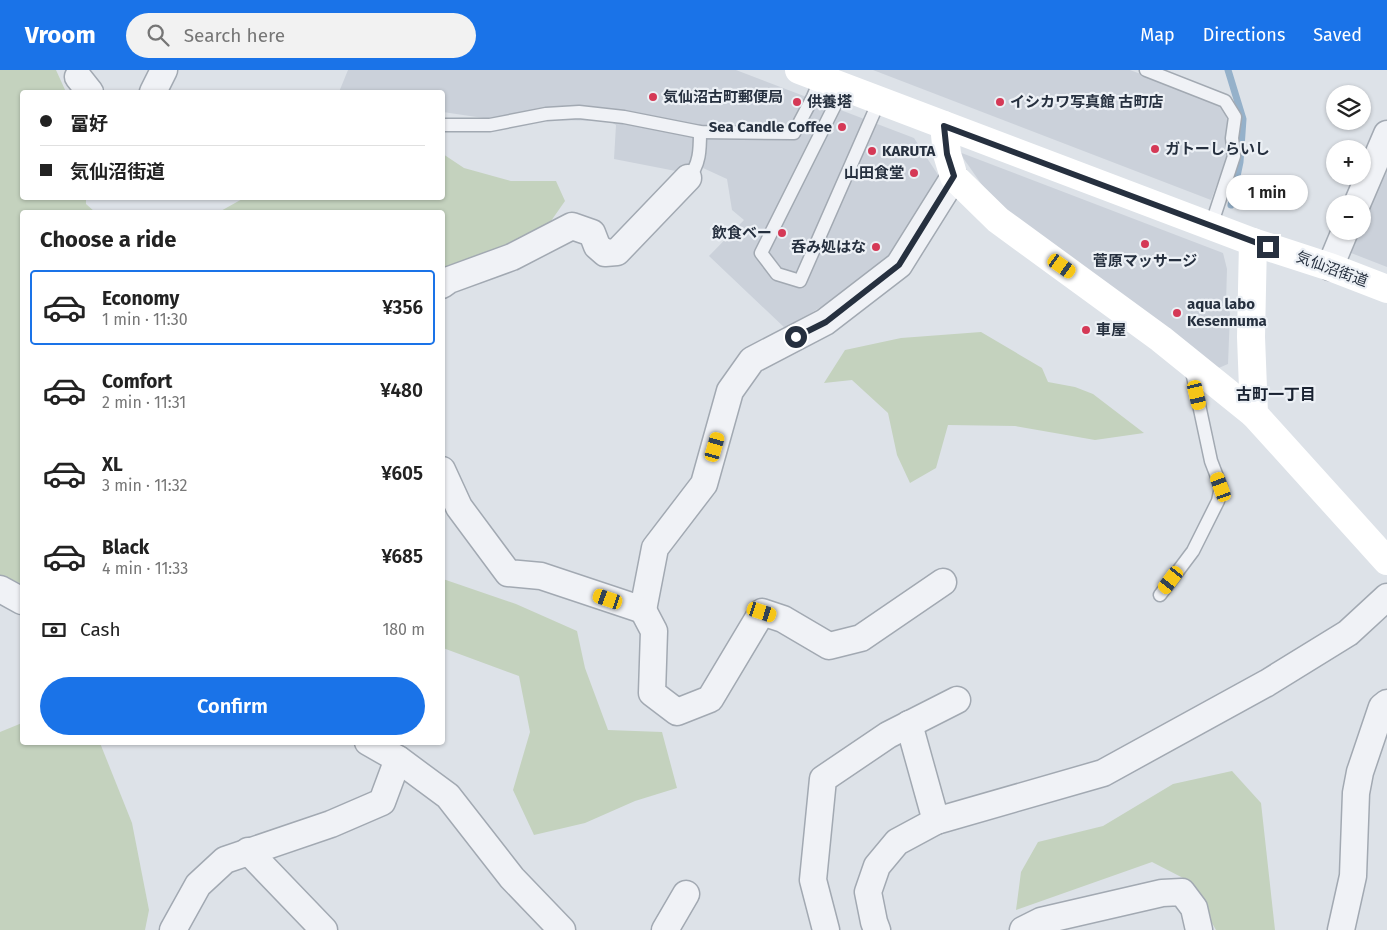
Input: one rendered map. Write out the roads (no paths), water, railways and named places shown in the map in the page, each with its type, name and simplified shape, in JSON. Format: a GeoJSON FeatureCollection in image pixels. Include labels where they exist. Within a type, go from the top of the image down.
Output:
{"type":"FeatureCollection","features":[{"type":"Feature","properties":{"kind":"street"},"geometry":{"type":"LineString","coordinates":[[154,90],[164,70]]}},
{"type":"Feature","properties":{"kind":"street","name":"気仙沼街道"},"geometry":{"type":"LineString","coordinates":[[821,78],[1253,242],[1330,267],[1387,289]]}},
{"type":"Feature","properties":{"kind":"street"},"geometry":{"type":"LineString","coordinates":[[944,126],[947,154],[954,176],[998,220],[1161,339],[1254,414],[1387,561]]}},
{"type":"Feature","properties":{"kind":"street"},"geometry":{"type":"LineString","coordinates":[[1361,195],[1387,134]]}},
{"type":"Feature","properties":{"kind":"street"},"geometry":{"type":"LineString","coordinates":[[642,610],[656,548],[704,484],[730,391],[752,360],[826,322],[899,265],[954,176]]}},
{"type":"Feature","properties":{"kind":"street"},"geometry":{"type":"LineString","coordinates":[[445,283],[512,257],[572,226],[592,233],[597,246],[605,253],[617,252],[688,178]]}},
{"type":"Feature","properties":{"kind":"street"},"geometry":{"type":"LineString","coordinates":[[1330,267],[1341,240]]}},
{"type":"Feature","properties":{"kind":"street"},"geometry":{"type":"LineString","coordinates":[[1253,242],[1251,337],[1254,414]]}},
{"type":"Feature","properties":{"kind":"street"},"geometry":{"type":"LineString","coordinates":[[445,477],[459,507],[508,573],[541,576],[642,610],[654,631],[652,692],[677,712],[710,699],[762,612],[783,619],[829,646],[861,638],[943,582]]}},
{"type":"Feature","properties":{"kind":"street"},"geometry":{"type":"LineString","coordinates":[[0,589],[20,601]]}},
{"type":"Feature","properties":{"kind":"street"},"geometry":{"type":"LineString","coordinates":[[877,930],[868,892],[877,866],[897,842],[936,820],[1103,774],[1267,683],[1348,633],[1387,597]]}},
{"type":"Feature","properties":{"kind":"street"},"geometry":{"type":"LineString","coordinates":[[826,930],[813,880],[823,779],[888,735],[957,700]]}},
{"type":"Feature","properties":{"kind":"street"},"geometry":{"type":"LineString","coordinates":[[1341,930],[1353,876],[1356,793],[1360,772],[1385,707]]}},
{"type":"Feature","properties":{"kind":"street"},"geometry":{"type":"LineString","coordinates":[[909,724],[936,820]]}},
{"type":"Feature","properties":{"kind":"street"},"geometry":{"type":"LineString","coordinates":[[373,745],[398,759],[448,796],[512,878],[562,930]]}},
{"type":"Feature","properties":{"kind":"street"},"geometry":{"type":"LineString","coordinates":[[173,930],[198,885],[225,860],[331,824],[382,802],[398,759]]}},
{"type":"Feature","properties":{"kind":"street"},"geometry":{"type":"LineString","coordinates":[[248,851],[324,930]]}},
{"type":"Feature","properties":{"kind":"street"},"geometry":{"type":"LineString","coordinates":[[1023,930],[1041,921],[1162,893],[1182,892],[1194,908],[1199,930]]}},
{"type":"Feature","properties":{"kind":"street"},"geometry":{"type":"LineString","coordinates":[[665,930],[686,894]]}},
{"type":"Feature","properties":{"kind":"lane"},"geometry":{"type":"LineString","coordinates":[[1146,70],[1225,101],[1235,117],[1232,138],[1234,156],[1211,226]]}},
{"type":"Feature","properties":{"kind":"lane"},"geometry":{"type":"LineString","coordinates":[[821,78],[761,253],[776,274],[800,281],[879,100]]}},
{"type":"Feature","properties":{"kind":"lane"},"geometry":{"type":"LineString","coordinates":[[445,126],[490,126],[537,116],[578,112],[624,117],[700,132],[794,132],[821,78]]}},
{"type":"Feature","properties":{"kind":"lane"},"geometry":{"type":"LineString","coordinates":[[688,178],[699,159],[700,132]]}},
{"type":"Feature","properties":{"kind":"lane"},"geometry":{"type":"LineString","coordinates":[[1160,595],[1193,551],[1218,501],[1221,487],[1212,462],[1189,362]]}},
{"type":"Feature","properties":{"kind":"waterway"},"geometry":{"type":"LineString","coordinates":[[1228,70],[1243,119],[1240,162],[1231,205]]}},
{"type":"Feature","properties":{"kind":"place","name":"気仙沼古町郵便局"},"geometry":{"type":"Point","coordinates":[653,97]}},
{"type":"Feature","properties":{"kind":"place","name":"供養塔"},"geometry":{"type":"Point","coordinates":[797,102]}},
{"type":"Feature","properties":{"kind":"place","name":"イシカワ写真館 古町店"},"geometry":{"type":"Point","coordinates":[1000,102]}},
{"type":"Feature","properties":{"kind":"place","name":"Sea Candle Coffee"},"geometry":{"type":"Point","coordinates":[842,127]}},
{"type":"Feature","properties":{"kind":"place","name":"ガトーしらいし"},"geometry":{"type":"Point","coordinates":[1155,149]}},
{"type":"Feature","properties":{"kind":"place","name":"KARUTA"},"geometry":{"type":"Point","coordinates":[872,151]}},
{"type":"Feature","properties":{"kind":"place","name":"山田食堂"},"geometry":{"type":"Point","coordinates":[914,173]}},
{"type":"Feature","properties":{"kind":"place","name":"飲食ベー"},"geometry":{"type":"Point","coordinates":[782,233]}},
{"type":"Feature","properties":{"kind":"place","name":"菅原マッサージ"},"geometry":{"type":"Point","coordinates":[1145,244]}},
{"type":"Feature","properties":{"kind":"place","name":"呑み処はな"},"geometry":{"type":"Point","coordinates":[876,247]}},
{"type":"Feature","properties":{"kind":"place","name":"aqua labo Kesennuma"},"geometry":{"type":"Point","coordinates":[1177,313]}},
{"type":"Feature","properties":{"kind":"place","name":"車屋"},"geometry":{"type":"Point","coordinates":[1086,330]}},
{"type":"Feature","properties":{"kind":"district","name":"古町一丁目"},"geometry":{"type":"Point","coordinates":[1276,394]}}]}
